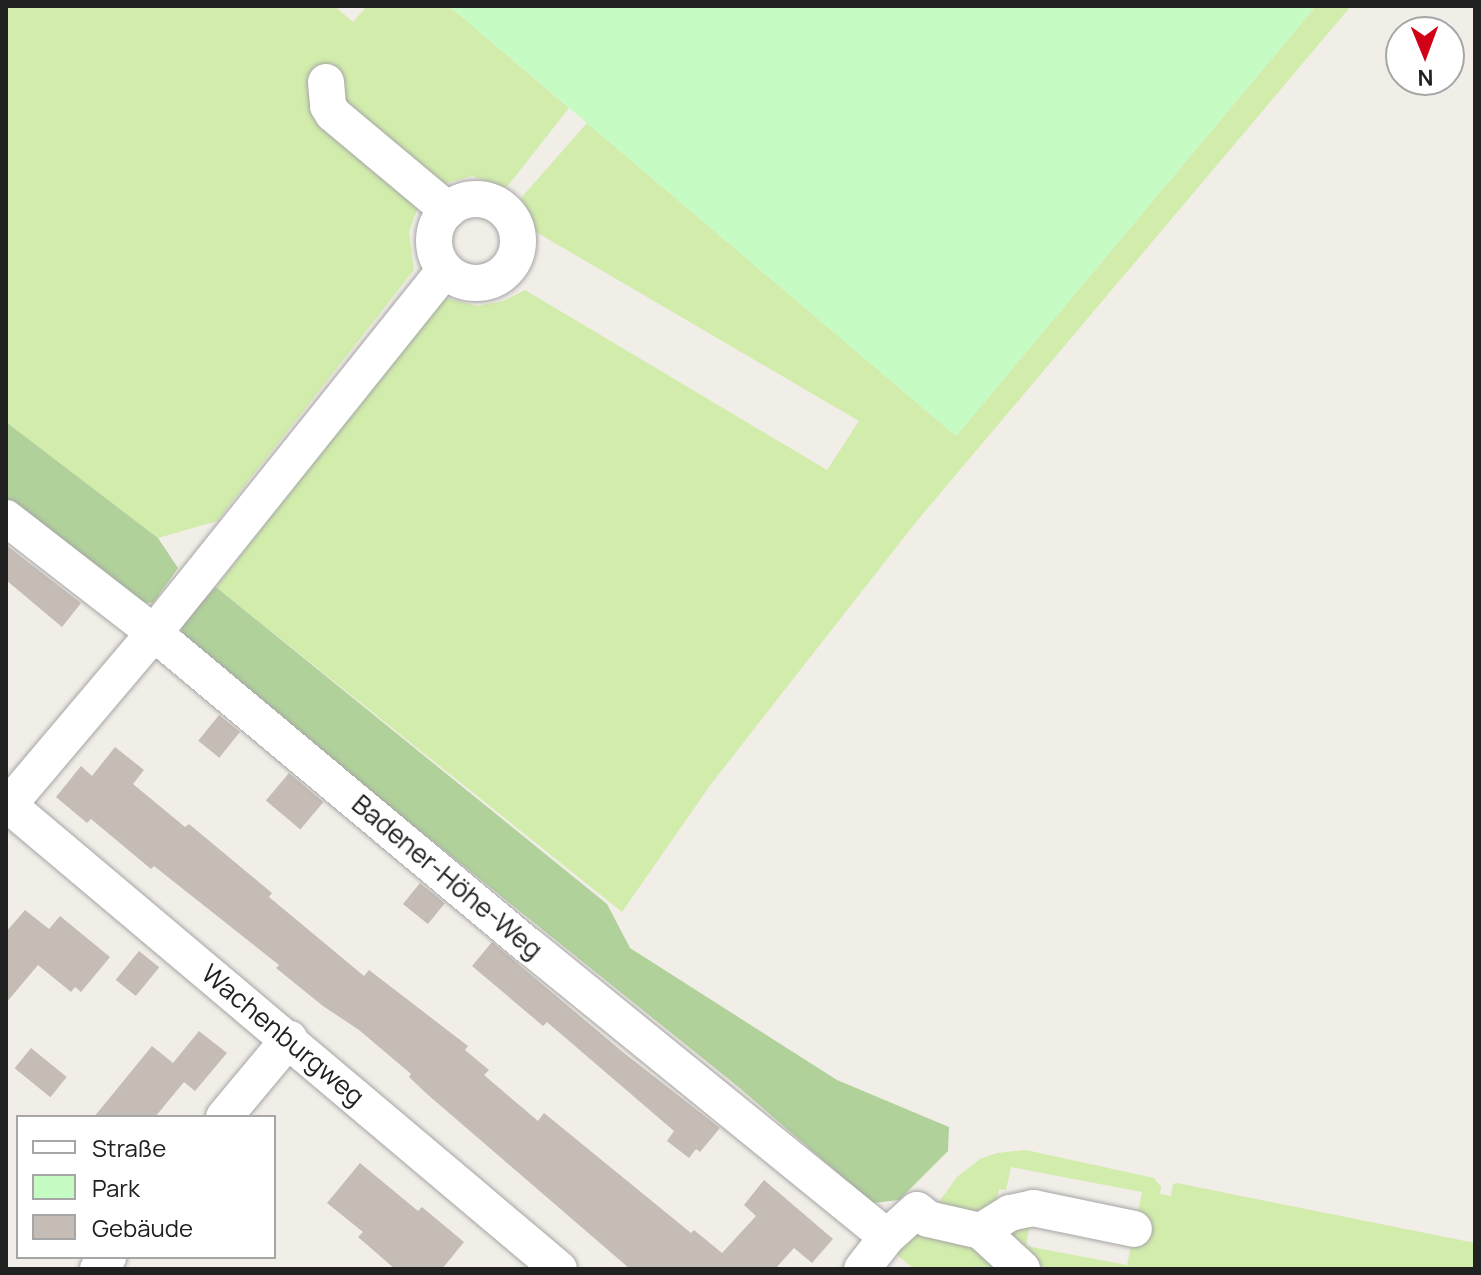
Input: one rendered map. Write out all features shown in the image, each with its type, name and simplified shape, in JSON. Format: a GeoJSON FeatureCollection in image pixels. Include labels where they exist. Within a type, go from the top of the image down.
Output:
{"type":"FeatureCollection","features":[{"type":"Feature","properties":{"kind":"street"},"geometry":{"type":"LineString","coordinates":[[326,82],[328,106],[343,125],[448,210]]}},
{"type":"Feature","properties":{"kind":"street"},"geometry":{"type":"LineString","coordinates":[[488,201],[500,207],[516,224],[519,242],[514,261],[496,279],[471,284],[445,270],[437,257],[435,237],[448,210],[460,202],[488,201]]}},
{"type":"Feature","properties":{"kind":"street"},"geometry":{"type":"LineString","coordinates":[[7,805],[154,633],[445,270]]}},
{"type":"Feature","properties":{"kind":"street","name":"Badener-Höhe-Weg"},"geometry":{"type":"LineString","coordinates":[[6,518],[154,633],[529,946],[887,1237]]}},
{"type":"Feature","properties":{"kind":"street","name":"Wachenburgweg"},"geometry":{"type":"LineString","coordinates":[[7,805],[559,1269]]}},
{"type":"Feature","properties":{"kind":"street"},"geometry":{"type":"LineString","coordinates":[[226,1115],[289,1039]]}},
{"type":"Feature","properties":{"kind":"street"},"geometry":{"type":"LineString","coordinates":[[981,1231],[1010,1213],[1033,1208],[1134,1229]]}},
{"type":"Feature","properties":{"kind":"street"},"geometry":{"type":"LineString","coordinates":[[862,1269],[887,1237],[917,1210],[928,1219],[981,1231],[1022,1269]]}},
{"type":"Feature","properties":{"kind":"green space"},"geometry":{"type":"Polygon","coordinates":[[[6,6],[334,6],[353,22],[367,6],[449,6],[569,108],[506,188],[472,176],[436,186],[418,207],[409,232],[414,270],[217,521],[158,538],[6,422],[6,6]]]}},
{"type":"Feature","properties":{"kind":"green space"},"geometry":{"type":"Polygon","coordinates":[[[449,6],[1316,6],[956,436],[449,6]]]}},
{"type":"Feature","properties":{"kind":"green space"},"geometry":{"type":"Polygon","coordinates":[[[1316,6],[1351,6],[916,522],[711,784],[622,912],[216,587],[442,297],[477,306],[503,301],[525,290],[827,470],[859,421],[536,232],[521,198],[587,123],[956,436],[1316,6]]]}},
{"type":"Feature","properties":{"kind":"green space"},"geometry":{"type":"Polygon","coordinates":[[[6,422],[158,538],[178,568],[153,603],[138,602],[6,499],[6,422]]]}},
{"type":"Feature","properties":{"kind":"green space"},"geometry":{"type":"Polygon","coordinates":[[[216,587],[607,904],[630,948],[837,1080],[949,1127],[948,1151],[899,1200],[873,1203],[736,1085],[185,642],[180,625],[216,587]]]}},
{"type":"Feature","properties":{"kind":"green space"},"geometry":{"type":"Polygon","coordinates":[[[1026,1150],[1154,1178],[1161,1187],[1160,1194],[1171,1196],[1173,1184],[1177,1183],[1475,1243],[1475,1269],[1046,1269],[1013,1243],[1004,1230],[1030,1222],[1026,1246],[1127,1265],[1142,1192],[1011,1167],[1006,1190],[999,1189],[994,1215],[988,1218],[938,1203],[957,1177],[980,1159],[997,1153],[1026,1150]]]}},
{"type":"Feature","properties":{"kind":"green space"},"geometry":{"type":"Polygon","coordinates":[[[910,1232],[971,1237],[1008,1269],[914,1269],[895,1253],[910,1232]]]}},
{"type":"Feature","properties":{"kind":"building"},"geometry":{"type":"Polygon","coordinates":[[[6,545],[81,603],[62,627],[6,580],[6,545]]]}},
{"type":"Feature","properties":{"kind":"building"},"geometry":{"type":"Polygon","coordinates":[[[219,715],[240,732],[219,758],[198,741],[219,715]]]}},
{"type":"Feature","properties":{"kind":"building"},"geometry":{"type":"Polygon","coordinates":[[[115,747],[144,770],[133,784],[185,827],[189,824],[272,893],[269,897],[364,976],[369,970],[468,1046],[465,1050],[489,1070],[484,1075],[538,1121],[544,1113],[691,1233],[694,1230],[722,1253],[756,1216],[744,1205],[764,1180],[833,1239],[812,1263],[794,1248],[775,1269],[630,1269],[427,1094],[409,1077],[411,1074],[359,1030],[323,1006],[276,968],[279,965],[154,866],[151,869],[91,819],[87,823],[56,797],[81,766],[92,776],[115,747]]]}},
{"type":"Feature","properties":{"kind":"building"},"geometry":{"type":"Polygon","coordinates":[[[289,773],[323,802],[300,830],[266,801],[289,773]]]}},
{"type":"Feature","properties":{"kind":"building"},"geometry":{"type":"Polygon","coordinates":[[[420,883],[445,903],[428,924],[403,904],[420,883]]]}},
{"type":"Feature","properties":{"kind":"building"},"geometry":{"type":"Polygon","coordinates":[[[25,910],[49,929],[60,916],[110,957],[81,992],[75,987],[71,992],[38,965],[6,1003],[6,932],[25,910]]]}},
{"type":"Feature","properties":{"kind":"building"},"geometry":{"type":"Polygon","coordinates":[[[492,942],[624,1053],[720,1128],[700,1152],[696,1149],[689,1158],[667,1141],[674,1131],[547,1022],[543,1026],[472,966],[492,942]]]}},
{"type":"Feature","properties":{"kind":"building"},"geometry":{"type":"Polygon","coordinates":[[[139,951],[159,967],[136,996],[116,980],[139,951]]]}},
{"type":"Feature","properties":{"kind":"building"},"geometry":{"type":"Polygon","coordinates":[[[199,1031],[227,1053],[195,1091],[184,1082],[157,1115],[96,1115],[152,1046],[173,1063],[199,1031]]]}},
{"type":"Feature","properties":{"kind":"building"},"geometry":{"type":"Polygon","coordinates":[[[31,1048],[67,1077],[50,1097],[15,1068],[31,1048]]]}},
{"type":"Feature","properties":{"kind":"building"},"geometry":{"type":"Polygon","coordinates":[[[360,1163],[418,1211],[422,1207],[464,1242],[442,1269],[395,1269],[358,1237],[363,1232],[327,1203],[360,1163]]]}}]}
